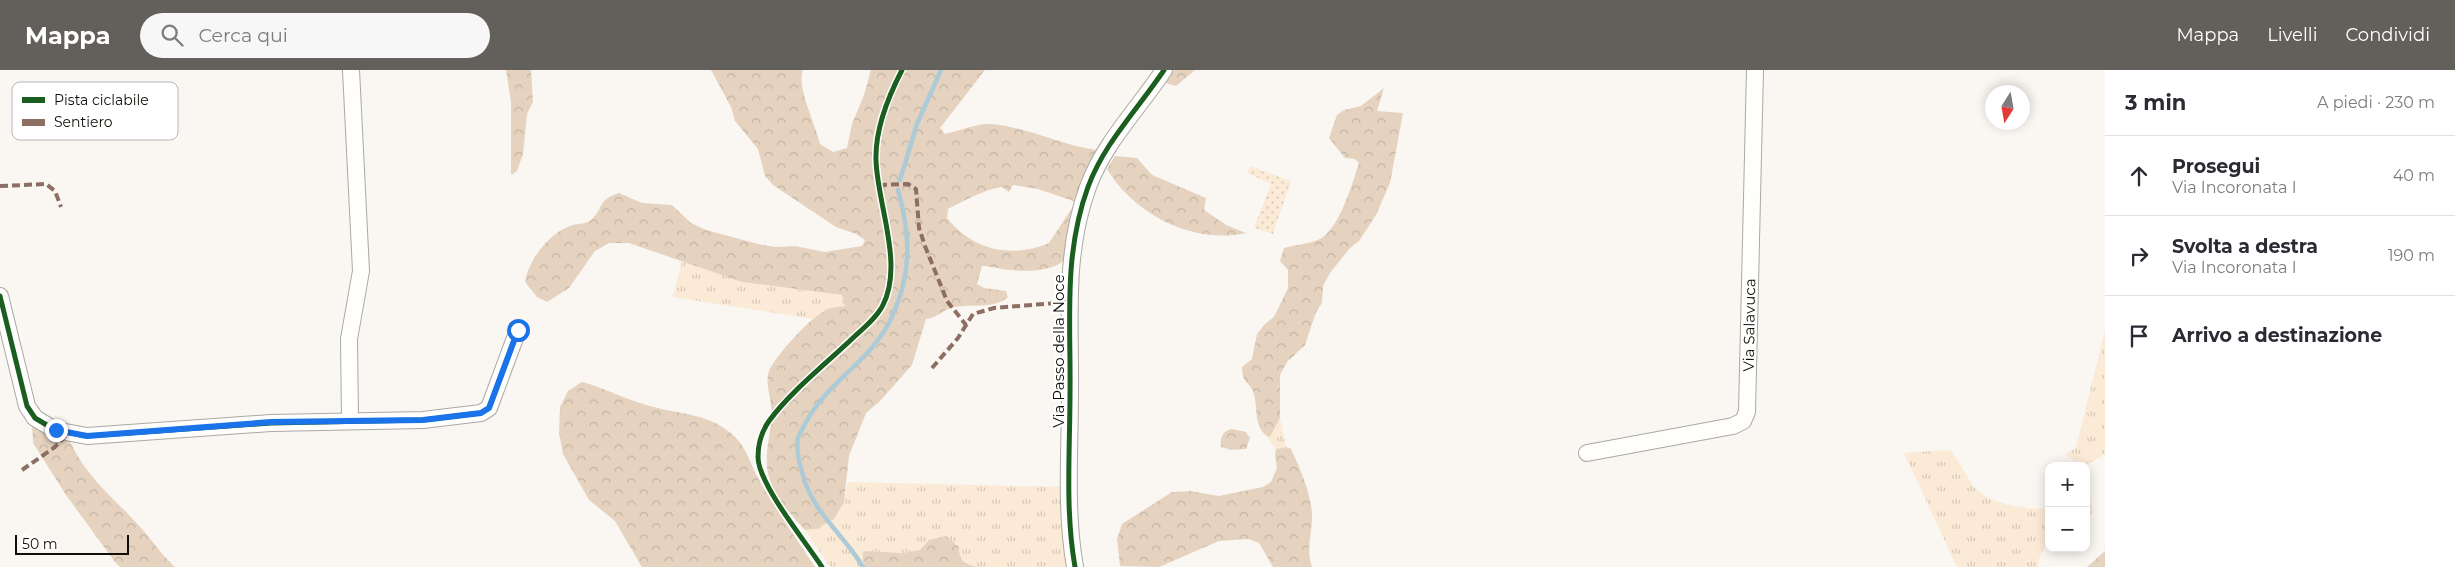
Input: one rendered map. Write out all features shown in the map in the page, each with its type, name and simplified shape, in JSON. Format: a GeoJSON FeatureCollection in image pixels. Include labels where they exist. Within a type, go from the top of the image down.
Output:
{"type":"FeatureCollection","features":[{"type":"Feature","properties":{"kind":"street"},"geometry":{"type":"LineString","coordinates":[[350,420],[349,339],[361,272],[351,70]]}},
{"type":"Feature","properties":{"kind":"street","name":"Via Passo della Noce"},"geometry":{"type":"LineString","coordinates":[[1075,567],[1069,513],[1070,381],[1068,292],[1075,229],[1088,187],[1102,156],[1164,70]]}},
{"type":"Feature","properties":{"kind":"street","name":"Via Salavuca"},"geometry":{"type":"LineString","coordinates":[[1588,454],[1733,426],[1743,421],[1747,412],[1754,70]]}},
{"type":"Feature","properties":{"kind":"street"},"geometry":{"type":"LineString","coordinates":[[0,296],[27,406],[36,418],[56,430],[87,436],[271,422],[423,420],[481,413],[489,408],[518,330]]}},
{"type":"Feature","properties":{"kind":"green space"},"geometry":{"type":"Polygon","coordinates":[[[506,70],[531,70],[533,102],[527,114],[523,154],[517,171],[511,175],[511,102],[506,70]]]}},
{"type":"Feature","properties":{"kind":"green space"},"geometry":{"type":"Polygon","coordinates":[[[711,70],[803,70],[802,86],[804,95],[820,144],[833,152],[847,148],[852,124],[864,95],[871,70],[985,70],[940,128],[945,134],[974,126],[991,124],[1018,129],[1097,150],[1066,259],[1052,267],[1027,271],[982,266],[977,284],[984,288],[1006,291],[1008,297],[1003,301],[990,305],[951,308],[926,319],[912,365],[880,401],[866,413],[849,456],[844,502],[834,519],[815,529],[805,530],[800,525],[780,500],[770,480],[767,462],[771,423],[768,375],[779,355],[805,326],[830,308],[845,306],[842,295],[742,282],[629,243],[609,243],[595,251],[569,288],[547,302],[537,297],[525,282],[530,265],[547,241],[562,230],[590,221],[607,199],[619,193],[642,203],[672,205],[691,223],[706,230],[758,244],[775,247],[795,246],[825,252],[862,246],[865,240],[856,234],[836,227],[773,185],[765,176],[758,149],[735,121],[731,107],[711,70]],[[1013,185],[1009,192],[1002,187],[989,190],[948,209],[947,218],[968,238],[981,244],[1007,251],[1035,248],[1049,243],[1076,202],[1038,189],[1013,185]]]}},
{"type":"Feature","properties":{"kind":"green space"},"geometry":{"type":"Polygon","coordinates":[[[1170,70],[1195,70],[1176,86],[1163,82],[1170,70]]]}},
{"type":"Feature","properties":{"kind":"green space"},"geometry":{"type":"Polygon","coordinates":[[[1384,88],[1377,111],[1403,113],[1390,183],[1376,215],[1359,241],[1350,248],[1330,273],[1323,286],[1322,303],[1316,312],[1305,345],[1287,362],[1280,375],[1280,418],[1270,437],[1264,434],[1258,423],[1255,397],[1251,387],[1244,379],[1242,367],[1252,359],[1257,334],[1274,317],[1288,288],[1288,270],[1280,261],[1284,248],[1318,240],[1326,235],[1344,206],[1359,163],[1355,159],[1345,158],[1329,138],[1337,115],[1344,110],[1361,106],[1384,88]]]}},
{"type":"Feature","properties":{"kind":"green space"},"geometry":{"type":"Polygon","coordinates":[[[1115,156],[1137,158],[1152,175],[1206,198],[1204,210],[1226,225],[1246,233],[1226,236],[1186,230],[1149,212],[1133,200],[1107,169],[1115,156]]]}},
{"type":"Feature","properties":{"kind":"green space"},"geometry":{"type":"Polygon","coordinates":[[[1250,166],[1291,181],[1273,234],[1254,228],[1271,184],[1247,173],[1250,166]]]}},
{"type":"Feature","properties":{"kind":"green space"},"geometry":{"type":"Polygon","coordinates":[[[682,261],[742,282],[842,295],[845,306],[829,308],[814,319],[673,297],[682,261]]]}},
{"type":"Feature","properties":{"kind":"green space"},"geometry":{"type":"Polygon","coordinates":[[[2105,331],[2105,454],[2090,462],[2076,462],[2065,454],[2076,448],[2105,331]]]}},
{"type":"Feature","properties":{"kind":"green space"},"geometry":{"type":"Polygon","coordinates":[[[582,382],[641,403],[706,419],[726,429],[743,446],[756,475],[815,567],[642,567],[615,521],[589,500],[563,454],[559,433],[560,407],[568,391],[582,382]]]}},
{"type":"Feature","properties":{"kind":"green space"},"geometry":{"type":"Polygon","coordinates":[[[1280,418],[1286,447],[1276,449],[1264,434],[1270,436],[1280,418]]]}},
{"type":"Feature","properties":{"kind":"green space"},"geometry":{"type":"Polygon","coordinates":[[[32,421],[69,439],[76,454],[94,479],[175,567],[120,567],[115,562],[66,495],[33,443],[32,421]]]}},
{"type":"Feature","properties":{"kind":"green space"},"geometry":{"type":"Polygon","coordinates":[[[1232,429],[1246,432],[1250,438],[1246,449],[1231,450],[1221,447],[1222,435],[1232,429]]]}},
{"type":"Feature","properties":{"kind":"green space"},"geometry":{"type":"Polygon","coordinates":[[[1286,447],[1291,449],[1309,496],[1312,520],[1309,553],[1312,567],[1273,567],[1259,543],[1248,539],[1219,541],[1159,567],[1120,566],[1117,539],[1122,524],[1172,492],[1190,491],[1219,496],[1263,487],[1271,482],[1277,468],[1276,449],[1286,447]]]}},
{"type":"Feature","properties":{"kind":"green space"},"geometry":{"type":"Polygon","coordinates":[[[1950,450],[1974,487],[1988,497],[2018,507],[2045,508],[2045,547],[2041,554],[2038,567],[1957,567],[1904,453],[1950,450]]]}},
{"type":"Feature","properties":{"kind":"green space"},"geometry":{"type":"Polygon","coordinates":[[[848,482],[1064,487],[1071,567],[979,567],[960,559],[929,540],[920,550],[902,553],[864,551],[863,562],[866,567],[830,567],[805,530],[815,529],[844,502],[848,482]]]}},
{"type":"Feature","properties":{"kind":"green space"},"geometry":{"type":"Polygon","coordinates":[[[2090,501],[2092,506],[2090,516],[2090,501]]]}},
{"type":"Feature","properties":{"kind":"green space"},"geometry":{"type":"Polygon","coordinates":[[[946,536],[959,547],[960,556],[964,562],[979,567],[866,567],[863,562],[863,551],[902,553],[920,550],[929,540],[946,536]]]}},
{"type":"Feature","properties":{"kind":"green space"},"geometry":{"type":"Polygon","coordinates":[[[2105,551],[2105,567],[2087,567],[2105,551]]]}},
{"type":"Feature","properties":{"kind":"waterway"},"geometry":{"type":"LineString","coordinates":[[900,180],[917,124],[941,70]]}},
{"type":"Feature","properties":{"kind":"waterway"},"geometry":{"type":"LineString","coordinates":[[863,567],[813,499],[801,468],[797,442],[814,409],[824,396],[872,347],[891,319],[898,303],[903,287],[907,255],[905,223],[898,190]]}},
{"type":"Feature","properties":{"kind":"marked path"},"geometry":{"type":"LineString","coordinates":[[0,186],[46,184],[55,191],[61,207]]}},
{"type":"Feature","properties":{"kind":"marked path"},"geometry":{"type":"LineString","coordinates":[[879,185],[908,184],[916,189],[919,228],[925,246],[947,301],[966,325]]}},
{"type":"Feature","properties":{"kind":"marked path"},"geometry":{"type":"LineString","coordinates":[[932,368],[958,338],[973,314],[994,308],[1068,302]]}},
{"type":"Feature","properties":{"kind":"marked path"},"geometry":{"type":"LineString","coordinates":[[22,470],[55,447],[68,433]]}},
{"type":"Feature","properties":{"kind":"cycle path"},"geometry":{"type":"LineString","coordinates":[[822,567],[784,513],[766,482],[760,468],[759,448],[764,429],[778,410],[798,388],[870,322],[883,305],[889,289],[891,271],[888,233],[877,177],[876,148],[883,114],[902,70]]}},
{"type":"Feature","properties":{"kind":"cycle path"},"geometry":{"type":"LineString","coordinates":[[1075,567],[1070,524],[1069,480],[1070,289],[1075,238],[1080,213],[1095,171],[1112,141],[1164,70]]}},
{"type":"Feature","properties":{"kind":"cycle path"},"geometry":{"type":"LineString","coordinates":[[0,296],[27,406],[35,418],[55,430],[87,436],[271,423],[423,420],[481,413],[489,408],[518,330]]}},
{"type":"Feature","properties":{"kind":"route"},"geometry":{"type":"LineString","coordinates":[[56,430],[87,436],[271,422],[423,420],[481,413],[489,408],[495,395],[518,330]]}}]}
